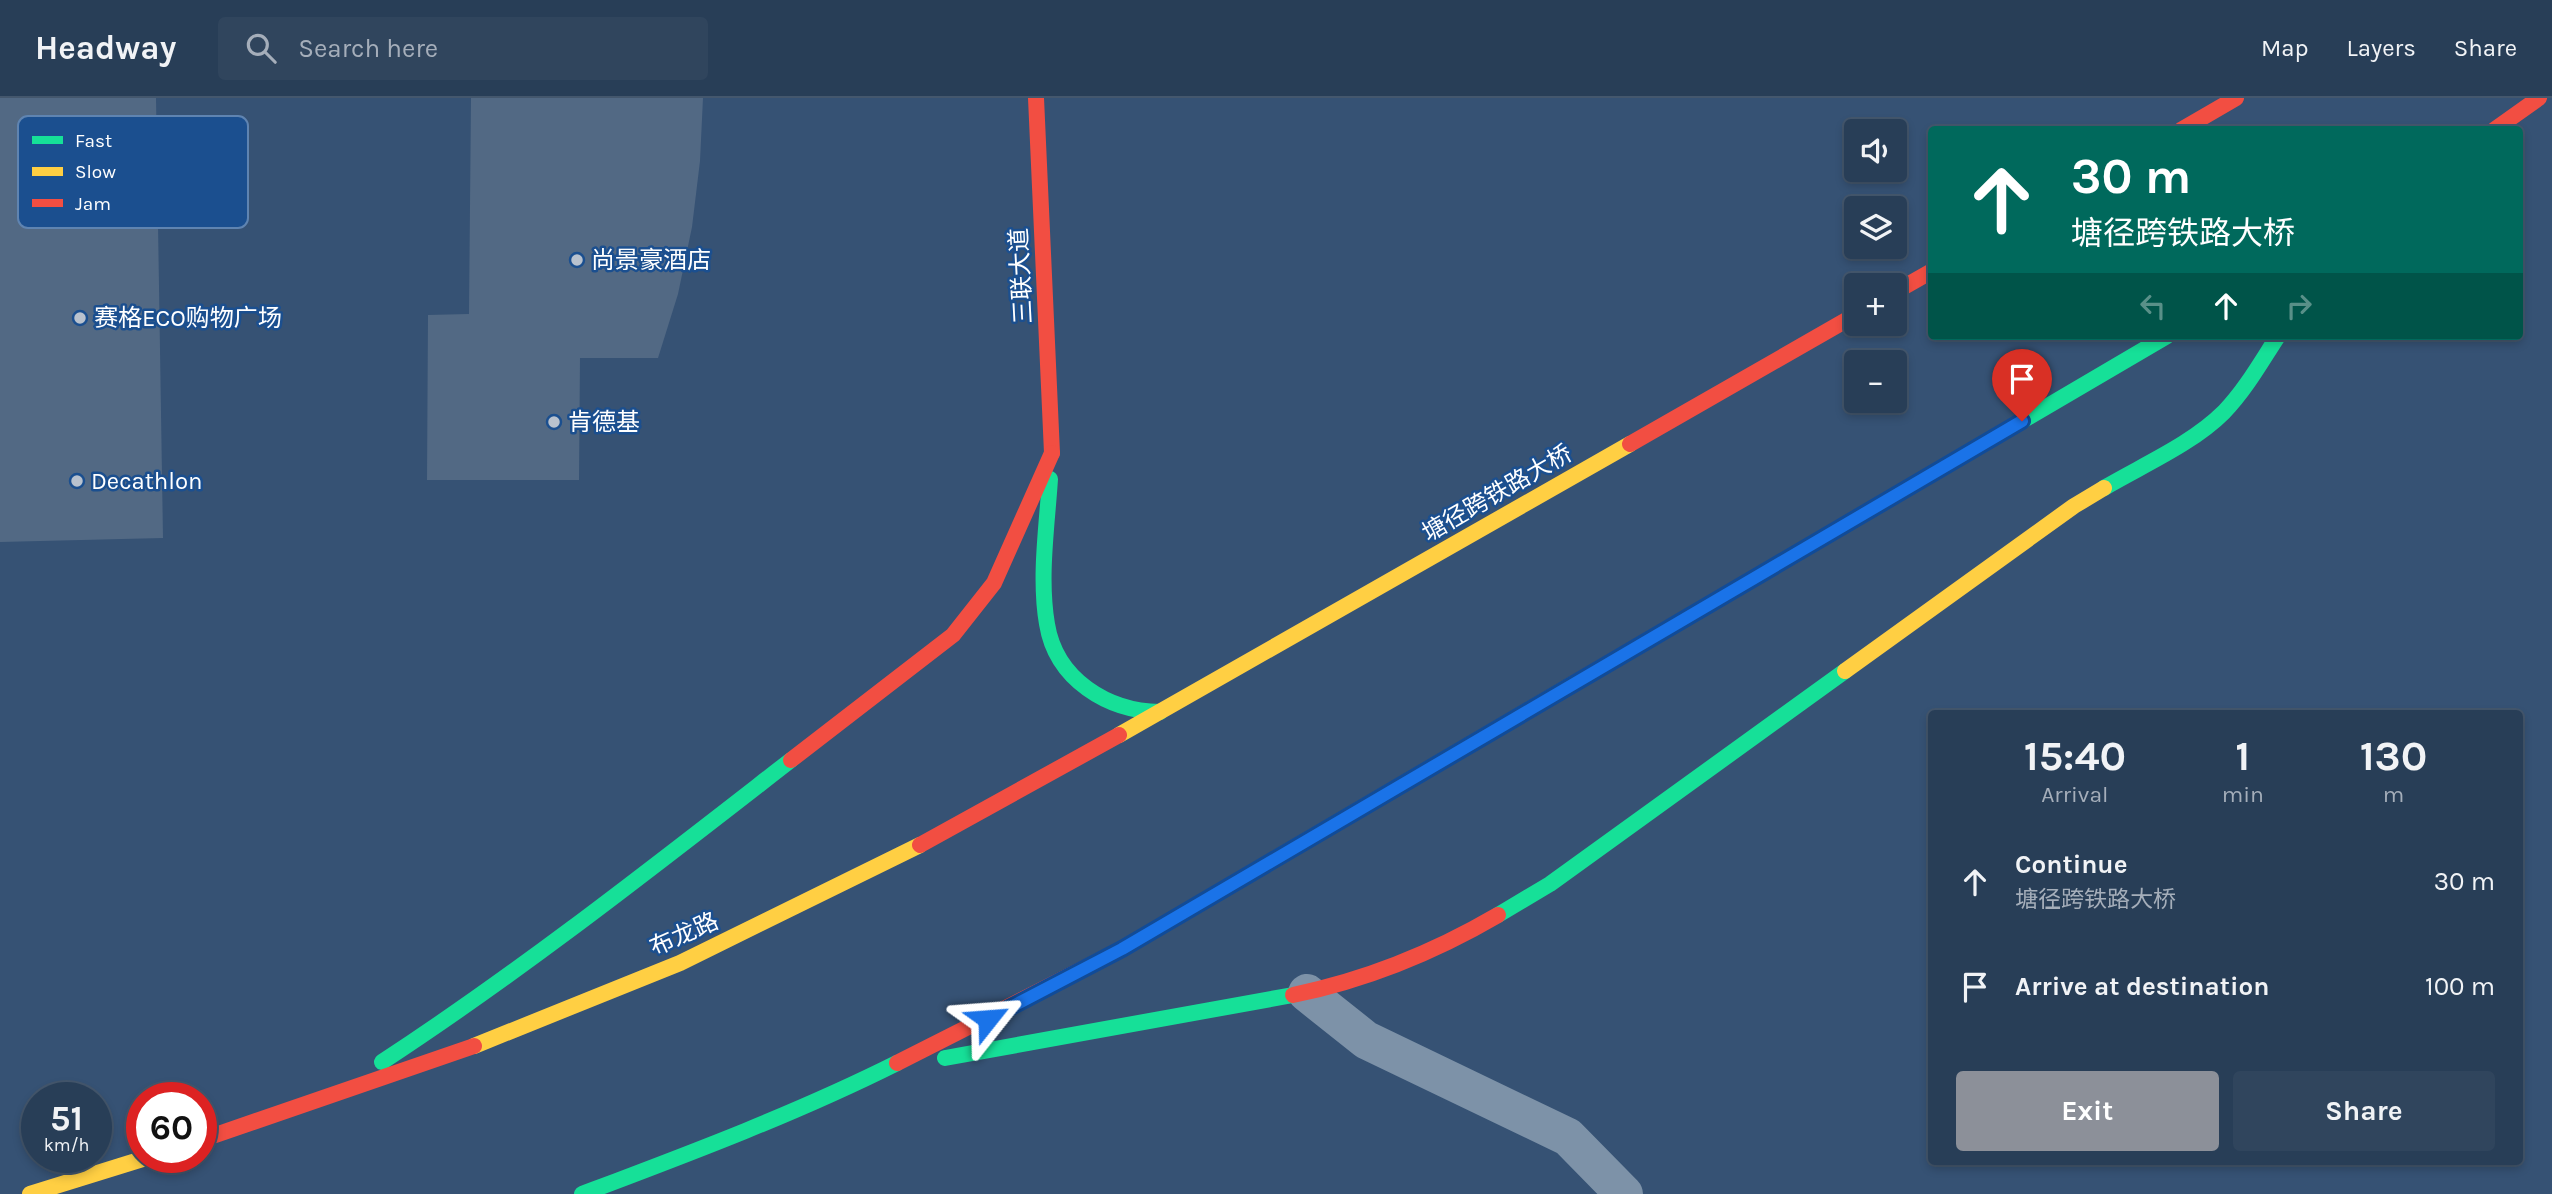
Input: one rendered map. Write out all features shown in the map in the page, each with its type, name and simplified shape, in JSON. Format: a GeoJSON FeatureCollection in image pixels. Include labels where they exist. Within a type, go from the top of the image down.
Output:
{"type":"FeatureCollection","features":[{"type":"Feature","properties":{"kind":"main road","name":"三联大道"},"geometry":{"type":"LineString","coordinates":[[1036,98],[1052,453],[1045,567],[1047,629],[1062,661],[1084,688],[1114,708],[1144,713],[1160,712]]}},
{"type":"Feature","properties":{"kind":"main road"},"geometry":{"type":"LineString","coordinates":[[2188,126],[2236,98]]}},
{"type":"Feature","properties":{"kind":"main road"},"geometry":{"type":"LineString","coordinates":[[2500,126],[2539,98]]}},
{"type":"Feature","properties":{"kind":"main road"},"geometry":{"type":"LineString","coordinates":[[2523,128],[2541,117]]}},
{"type":"Feature","properties":{"kind":"main road"},"geometry":{"type":"LineString","coordinates":[[1907,285],[1928,273]]}},
{"type":"Feature","properties":{"kind":"main road","name":"塘径跨铁路大桥"},"geometry":{"type":"LineString","coordinates":[[1160,712],[1844,321]]}},
{"type":"Feature","properties":{"kind":"main road"},"geometry":{"type":"LineString","coordinates":[[582,1194],[708,1147],[849,1087],[1122,949],[2160,340]]}},
{"type":"Feature","properties":{"kind":"main road"},"geometry":{"type":"LineString","coordinates":[[849,1087],[934,1061],[1011,1042],[1307,993],[1375,973],[1438,947],[1494,919],[1550,884],[2074,506],[2196,434],[2222,414],[2243,391],[2275,340]]}},
{"type":"Feature","properties":{"kind":"main road"},"geometry":{"type":"LineString","coordinates":[[308,1105],[403,1049],[492,988],[953,635],[994,583],[1052,453]]}},
{"type":"Feature","properties":{"kind":"main road","name":"布龙路"},"geometry":{"type":"LineString","coordinates":[[217,1135],[308,1105],[573,1007],[703,951],[833,890],[1160,712]]}},
{"type":"Feature","properties":{"kind":"main road"},"geometry":{"type":"LineString","coordinates":[[30,1194],[126,1164]]}},
{"type":"Feature","properties":{"kind":"street"},"geometry":{"type":"LineString","coordinates":[[1307,993],[1366,1040],[1568,1137],[1623,1194]]}},
{"type":"Feature","properties":{"kind":"building","name":"赛格ECO购物广场"},"geometry":{"type":"Polygon","coordinates":[[[0,98],[156,98],[156,116],[18,116],[18,228],[158,228],[163,538],[0,542],[0,98]]]}},
{"type":"Feature","properties":{"kind":"building","name":"尚景豪酒店"},"geometry":{"type":"Polygon","coordinates":[[[471,98],[703,98],[700,161],[692,227],[678,294],[658,358],[580,358],[579,480],[427,480],[428,315],[469,314],[471,98]]]}},
{"type":"Feature","properties":{"kind":"traffic: fast"},"geometry":{"type":"LineString","coordinates":[[1937,471],[2160,340]]}},
{"type":"Feature","properties":{"kind":"traffic: fast"},"geometry":{"type":"LineString","coordinates":[[2104,488],[2182,444],[2211,424],[2239,394],[2275,340]]}},
{"type":"Feature","properties":{"kind":"traffic: fast"},"geometry":{"type":"LineString","coordinates":[[1050,479],[1044,589],[1052,644],[1061,661],[1087,689],[1122,706],[1160,712]]}},
{"type":"Feature","properties":{"kind":"traffic: fast"},"geometry":{"type":"LineString","coordinates":[[1498,915],[1550,884],[1845,671]]}},
{"type":"Feature","properties":{"kind":"traffic: fast"},"geometry":{"type":"LineString","coordinates":[[382,1062],[538,953],[791,760]]}},
{"type":"Feature","properties":{"kind":"traffic: fast"},"geometry":{"type":"LineString","coordinates":[[945,1058],[1293,995]]}},
{"type":"Feature","properties":{"kind":"traffic: fast"},"geometry":{"type":"LineString","coordinates":[[582,1194],[780,1116],[897,1063]]}},
{"type":"Feature","properties":{"kind":"traffic: slow"},"geometry":{"type":"LineString","coordinates":[[1119,735],[1630,444]]}},
{"type":"Feature","properties":{"kind":"traffic: slow"},"geometry":{"type":"LineString","coordinates":[[1845,671],[2074,506],[2104,488]]}},
{"type":"Feature","properties":{"kind":"traffic: slow"},"geometry":{"type":"LineString","coordinates":[[1251,873],[1573,684]]}},
{"type":"Feature","properties":{"kind":"traffic: slow"},"geometry":{"type":"LineString","coordinates":[[474,1046],[680,963],[920,845]]}},
{"type":"Feature","properties":{"kind":"traffic: slow"},"geometry":{"type":"LineString","coordinates":[[30,1194],[126,1164]]}},
{"type":"Feature","properties":{"kind":"traffic: jam"},"geometry":{"type":"LineString","coordinates":[[1036,98],[1052,453]]}},
{"type":"Feature","properties":{"kind":"traffic: jam"},"geometry":{"type":"LineString","coordinates":[[2188,126],[2236,98]]}},
{"type":"Feature","properties":{"kind":"traffic: jam"},"geometry":{"type":"LineString","coordinates":[[2500,126],[2539,98]]}},
{"type":"Feature","properties":{"kind":"traffic: jam"},"geometry":{"type":"LineString","coordinates":[[1907,285],[1928,273]]}},
{"type":"Feature","properties":{"kind":"traffic: jam"},"geometry":{"type":"LineString","coordinates":[[1630,444],[1844,321]]}},
{"type":"Feature","properties":{"kind":"traffic: jam"},"geometry":{"type":"LineString","coordinates":[[791,760],[953,635],[994,583],[1052,453]]}},
{"type":"Feature","properties":{"kind":"traffic: jam"},"geometry":{"type":"LineString","coordinates":[[1573,684],[1937,471]]}},
{"type":"Feature","properties":{"kind":"traffic: jam"},"geometry":{"type":"LineString","coordinates":[[920,845],[1119,735]]}},
{"type":"Feature","properties":{"kind":"traffic: jam"},"geometry":{"type":"LineString","coordinates":[[897,1063],[1122,949],[1251,873]]}},
{"type":"Feature","properties":{"kind":"traffic: jam"},"geometry":{"type":"LineString","coordinates":[[1293,995],[1347,982],[1398,964],[1498,915]]}},
{"type":"Feature","properties":{"kind":"traffic: jam"},"geometry":{"type":"LineString","coordinates":[[217,1134],[474,1046]]}},
{"type":"Feature","properties":{"kind":"place","name":"尚景豪酒店"},"geometry":{"type":"Point","coordinates":[577,260]}},
{"type":"Feature","properties":{"kind":"place","name":"赛格ECO购物广场"},"geometry":{"type":"Point","coordinates":[80,318]}},
{"type":"Feature","properties":{"kind":"place","name":"肯德基"},"geometry":{"type":"Point","coordinates":[554,422]}},
{"type":"Feature","properties":{"kind":"place","name":"Decathlon"},"geometry":{"type":"Point","coordinates":[77,481]}},
{"type":"Feature","properties":{"kind":"route"},"geometry":{"type":"LineString","coordinates":[[988,1019],[1122,949],[2022,421]]}}]}
